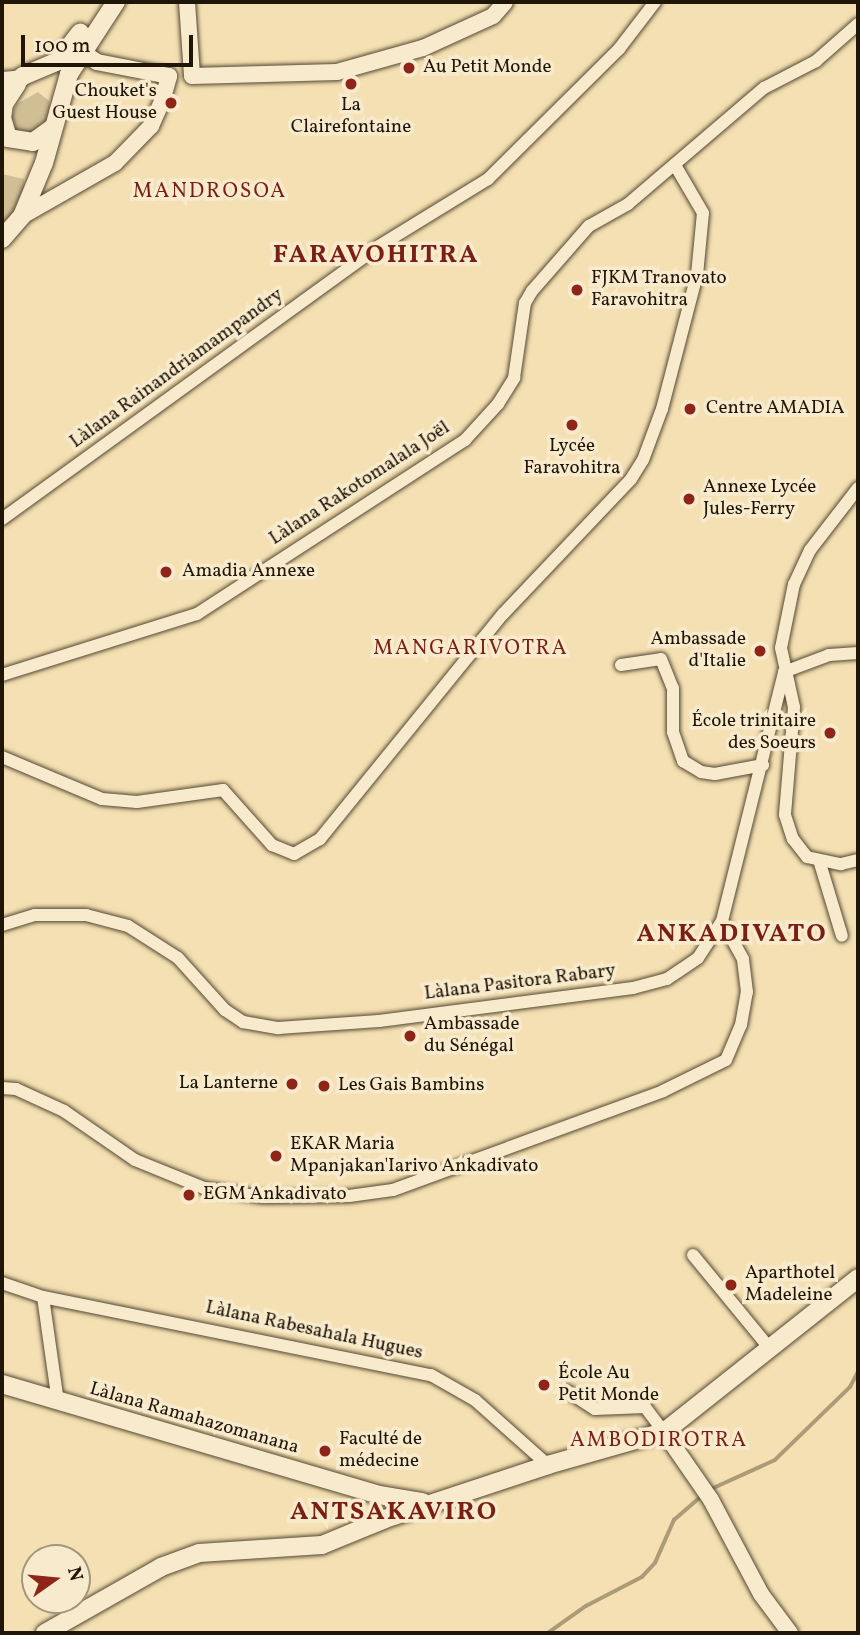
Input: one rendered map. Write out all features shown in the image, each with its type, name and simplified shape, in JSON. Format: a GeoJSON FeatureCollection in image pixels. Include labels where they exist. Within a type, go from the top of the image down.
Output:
{"type":"FeatureCollection","features":[{"type":"Feature","properties":{"kind":"main road"},"geometry":{"type":"LineString","coordinates":[[2,239],[22,216],[54,127],[74,53],[102,2]]}},
{"type":"Feature","properties":{"kind":"main road"},"geometry":{"type":"LineString","coordinates":[[2,93],[23,76],[74,53],[116,2]]}},
{"type":"Feature","properties":{"kind":"main road"},"geometry":{"type":"LineString","coordinates":[[23,76],[4,104],[2,118],[8,138],[33,142],[54,127]]}},
{"type":"Feature","properties":{"kind":"main road"},"geometry":{"type":"LineString","coordinates":[[46,1633],[161,1566],[199,1553],[349,1545],[384,1525],[457,1496],[548,1465],[664,1432],[771,1350],[858,1278]]}},
{"type":"Feature","properties":{"kind":"main road","name":"Làlana Ramahazomanana"},"geometry":{"type":"LineString","coordinates":[[2,1384],[58,1403],[379,1495],[414,1502],[457,1496]]}},
{"type":"Feature","properties":{"kind":"main road"},"geometry":{"type":"LineString","coordinates":[[379,1495],[384,1525]]}},
{"type":"Feature","properties":{"kind":"street"},"geometry":{"type":"LineString","coordinates":[[187,2],[192,76]]}},
{"type":"Feature","properties":{"kind":"street"},"geometry":{"type":"LineString","coordinates":[[74,53],[97,62],[169,76],[337,72],[423,48],[493,16],[505,2]]}},
{"type":"Feature","properties":{"kind":"street","name":"Làlana Rainandriamampandry"},"geometry":{"type":"LineString","coordinates":[[2,519],[379,246],[488,179],[619,49],[655,2]]}},
{"type":"Feature","properties":{"kind":"street","name":"Làlana Rakotomalala Joël"},"geometry":{"type":"LineString","coordinates":[[2,675],[197,614],[465,440],[498,404],[514,378],[525,303],[532,291],[589,226],[628,204],[764,88],[816,61],[858,24]]}},
{"type":"Feature","properties":{"kind":"street"},"geometry":{"type":"LineString","coordinates":[[2,78],[23,76]]}},
{"type":"Feature","properties":{"kind":"street"},"geometry":{"type":"LineString","coordinates":[[22,216],[115,163],[150,126],[169,76]]}},
{"type":"Feature","properties":{"kind":"street"},"geometry":{"type":"LineString","coordinates":[[2,757],[103,799],[137,802],[223,790],[272,845],[294,854],[320,839],[503,614],[631,478],[643,460],[662,409],[696,275],[704,213],[675,165]]}},
{"type":"Feature","properties":{"kind":"street"},"geometry":{"type":"LineString","coordinates":[[858,488],[810,550],[794,584],[781,648],[784,672],[794,707],[785,815],[793,839],[807,857],[819,860],[858,860]]}},
{"type":"Feature","properties":{"kind":"street"},"geometry":{"type":"LineString","coordinates":[[784,672],[829,655],[858,653]]}},
{"type":"Feature","properties":{"kind":"street"},"geometry":{"type":"LineString","coordinates":[[621,665],[661,659],[673,688],[673,732],[683,761],[701,772],[715,774],[764,765]]}},
{"type":"Feature","properties":{"kind":"street","name":"Làlana Pasitora Rabary"},"geometry":{"type":"LineString","coordinates":[[2,925],[35,915],[86,915],[128,926],[178,958],[225,1010],[243,1022],[278,1028],[379,1021],[633,988],[667,979],[698,958],[722,921],[764,765],[784,672]]}},
{"type":"Feature","properties":{"kind":"street"},"geometry":{"type":"LineString","coordinates":[[819,860],[842,936]]}},
{"type":"Feature","properties":{"kind":"street"},"geometry":{"type":"LineString","coordinates":[[2,1088],[16,1089],[64,1111],[135,1160],[204,1188],[263,1197],[349,1196],[393,1190],[457,1163],[663,1091],[726,1060],[741,1026],[747,992],[743,959],[722,921]]}},
{"type":"Feature","properties":{"kind":"street"},"geometry":{"type":"LineString","coordinates":[[693,1255],[771,1350]]}},
{"type":"Feature","properties":{"kind":"street","name":"Làlana Rabesahala Hugues"},"geometry":{"type":"LineString","coordinates":[[2,1283],[43,1297],[431,1375],[475,1400],[548,1465]]}},
{"type":"Feature","properties":{"kind":"street"},"geometry":{"type":"LineString","coordinates":[[43,1297],[58,1403]]}},
{"type":"Feature","properties":{"kind":"street"},"geometry":{"type":"LineString","coordinates":[[568,1391],[595,1409],[645,1407],[711,1500],[761,1594],[790,1633]]}},
{"type":"Feature","properties":{"kind":"shaded area"},"geometry":{"type":"Polygon","coordinates":[[[38,92],[49,101],[50,117],[41,133],[15,133],[12,116],[17,104],[38,92]]]}},
{"type":"Feature","properties":{"kind":"shaded area"},"geometry":{"type":"Polygon","coordinates":[[[2,174],[24,179],[22,216],[2,239],[2,174]]]}},
{"type":"Feature","properties":{"kind":"waterway"},"geometry":{"type":"LineString","coordinates":[[709,1490],[775,1460],[850,1387],[858,1372]]}},
{"type":"Feature","properties":{"kind":"waterway"},"geometry":{"type":"LineString","coordinates":[[548,1633],[586,1606],[642,1577],[655,1563],[674,1520],[703,1495]]}},
{"type":"Feature","properties":{"kind":"place","name":"Au Petit Monde"},"geometry":{"type":"Point","coordinates":[409,68]}},
{"type":"Feature","properties":{"kind":"place","name":"La Clairefontaine"},"geometry":{"type":"Point","coordinates":[351,84]}},
{"type":"Feature","properties":{"kind":"place","name":"Chouket's Guest House"},"geometry":{"type":"Point","coordinates":[171,103]}},
{"type":"Feature","properties":{"kind":"place","name":"FJKM Tranovato Faravohitra"},"geometry":{"type":"Point","coordinates":[577,290]}},
{"type":"Feature","properties":{"kind":"place","name":"Centre AMADIA"},"geometry":{"type":"Point","coordinates":[690,409]}},
{"type":"Feature","properties":{"kind":"place","name":"Lycée Faravohitra"},"geometry":{"type":"Point","coordinates":[572,425]}},
{"type":"Feature","properties":{"kind":"place","name":"Annexe Lycée Jules-Ferry"},"geometry":{"type":"Point","coordinates":[689,499]}},
{"type":"Feature","properties":{"kind":"place","name":"Amadia Annexe"},"geometry":{"type":"Point","coordinates":[166,572]}},
{"type":"Feature","properties":{"kind":"place","name":"Ambassade d'Italie"},"geometry":{"type":"Point","coordinates":[760,651]}},
{"type":"Feature","properties":{"kind":"place","name":"École trinitaire des Soeurs"},"geometry":{"type":"Point","coordinates":[830,733]}},
{"type":"Feature","properties":{"kind":"place","name":"Ambassade du Sénégal"},"geometry":{"type":"Point","coordinates":[410,1036]}},
{"type":"Feature","properties":{"kind":"place","name":"La Lanterne"},"geometry":{"type":"Point","coordinates":[292,1084]}},
{"type":"Feature","properties":{"kind":"place","name":"Les Gais Bambins"},"geometry":{"type":"Point","coordinates":[324,1086]}},
{"type":"Feature","properties":{"kind":"place","name":"EKAR Maria Mpanjakan'Iarivo Ankadivato"},"geometry":{"type":"Point","coordinates":[276,1156]}},
{"type":"Feature","properties":{"kind":"place","name":"EGM Ankadivato"},"geometry":{"type":"Point","coordinates":[189,1195]}},
{"type":"Feature","properties":{"kind":"place","name":"Aparthotel Madeleine"},"geometry":{"type":"Point","coordinates":[731,1285]}},
{"type":"Feature","properties":{"kind":"place","name":"École Au Petit Monde"},"geometry":{"type":"Point","coordinates":[544,1385]}},
{"type":"Feature","properties":{"kind":"place","name":"Faculté de médecine"},"geometry":{"type":"Point","coordinates":[325,1451]}},
{"type":"Feature","properties":{"kind":"district","name":"MANDROSOA"},"geometry":{"type":"Point","coordinates":[210,192]}},
{"type":"Feature","properties":{"kind":"district","name":"FARAVOHITRA"},"geometry":{"type":"Point","coordinates":[376,256]}},
{"type":"Feature","properties":{"kind":"district","name":"MANGARIVOTRA"},"geometry":{"type":"Point","coordinates":[471,649]}},
{"type":"Feature","properties":{"kind":"district","name":"ANKADIVATO"},"geometry":{"type":"Point","coordinates":[732,935]}},
{"type":"Feature","properties":{"kind":"district","name":"AMBODIROTRA"},"geometry":{"type":"Point","coordinates":[659,1441]}},
{"type":"Feature","properties":{"kind":"district","name":"ANTSAKAVIRO"},"geometry":{"type":"Point","coordinates":[394,1513]}}]}
